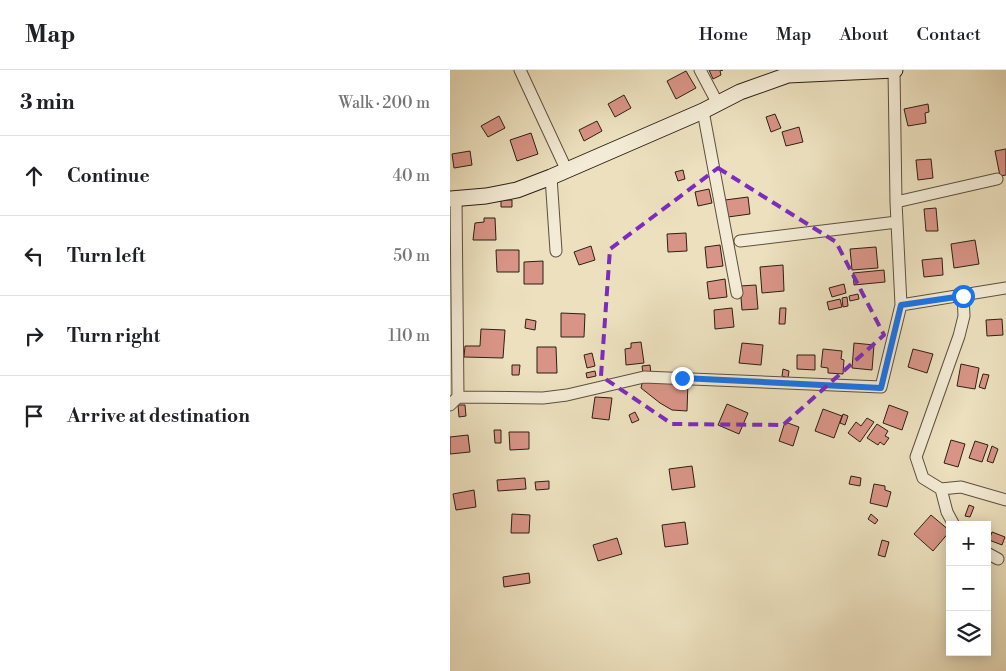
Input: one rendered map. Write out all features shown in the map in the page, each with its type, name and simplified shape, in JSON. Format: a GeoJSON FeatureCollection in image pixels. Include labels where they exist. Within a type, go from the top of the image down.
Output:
{"type":"FeatureCollection","features":[{"type":"Feature","properties":{"kind":"street"},"geometry":{"type":"LineString","coordinates":[[520,70],[567,171]]}},
{"type":"Feature","properties":{"kind":"street"},"geometry":{"type":"LineString","coordinates":[[700,70],[718,104]]}},
{"type":"Feature","properties":{"kind":"street"},"geometry":{"type":"LineString","coordinates":[[894,70],[896,202],[901,305],[881,388],[644,377],[568,395],[543,398],[454,401],[453,199],[517,190],[567,171],[703,111],[740,92],[788,75],[894,70]]}},
{"type":"Feature","properties":{"kind":"street"},"geometry":{"type":"LineString","coordinates":[[703,111],[737,293]]}},
{"type":"Feature","properties":{"kind":"street"},"geometry":{"type":"LineString","coordinates":[[552,177],[556,251]]}},
{"type":"Feature","properties":{"kind":"street"},"geometry":{"type":"LineString","coordinates":[[896,202],[996,179]]}},
{"type":"Feature","properties":{"kind":"street"},"geometry":{"type":"LineString","coordinates":[[740,241],[897,222]]}},
{"type":"Feature","properties":{"kind":"street"},"geometry":{"type":"LineString","coordinates":[[901,305],[1006,288]]}},
{"type":"Feature","properties":{"kind":"street"},"geometry":{"type":"LineString","coordinates":[[952,521],[947,512],[941,490],[923,478],[916,457],[960,336],[964,316],[963,296]]}},
{"type":"Feature","properties":{"kind":"street"},"geometry":{"type":"LineString","coordinates":[[941,490],[961,487],[1006,500]]}},
{"type":"Feature","properties":{"kind":"highlighted area"},"geometry":{"type":"Polygon","coordinates":[[[718,168],[836,242],[884,335],[783,425],[672,424],[601,376],[610,249],[718,168]]]}},
{"type":"Feature","properties":{"kind":"building"},"geometry":{"type":"Polygon","coordinates":[[[709,70],[723,70],[720,71],[721,75],[713,79],[709,70]]]}},
{"type":"Feature","properties":{"kind":"building"},"geometry":{"type":"Polygon","coordinates":[[[686,71],[696,88],[676,99],[667,81],[686,71]]]}},
{"type":"Feature","properties":{"kind":"building"},"geometry":{"type":"Polygon","coordinates":[[[624,95],[631,108],[615,117],[608,104],[624,95]]]}},
{"type":"Feature","properties":{"kind":"building"},"geometry":{"type":"Polygon","coordinates":[[[928,104],[929,112],[925,113],[926,123],[908,126],[904,109],[928,104]]]}},
{"type":"Feature","properties":{"kind":"building"},"geometry":{"type":"Polygon","coordinates":[[[775,114],[781,128],[771,132],[766,117],[775,114]]]}},
{"type":"Feature","properties":{"kind":"building"},"geometry":{"type":"Polygon","coordinates":[[[499,116],[505,128],[488,137],[481,126],[499,116]]]}},
{"type":"Feature","properties":{"kind":"building"},"geometry":{"type":"Polygon","coordinates":[[[597,121],[602,131],[584,141],[579,130],[597,121]]]}},
{"type":"Feature","properties":{"kind":"building"},"geometry":{"type":"Polygon","coordinates":[[[799,127],[803,142],[786,146],[782,132],[799,127]]]}},
{"type":"Feature","properties":{"kind":"building"},"geometry":{"type":"Polygon","coordinates":[[[531,133],[538,154],[517,161],[510,140],[531,133]]]}},
{"type":"Feature","properties":{"kind":"building"},"geometry":{"type":"Polygon","coordinates":[[[1006,149],[1006,175],[1000,176],[995,151],[1006,149]]]}},
{"type":"Feature","properties":{"kind":"building"},"geometry":{"type":"Polygon","coordinates":[[[470,151],[472,165],[454,168],[452,154],[470,151]]]}},
{"type":"Feature","properties":{"kind":"building"},"geometry":{"type":"Polygon","coordinates":[[[931,159],[933,178],[918,180],[916,160],[931,159]]]}},
{"type":"Feature","properties":{"kind":"building"},"geometry":{"type":"Polygon","coordinates":[[[683,170],[685,179],[678,181],[675,172],[683,170]]]}},
{"type":"Feature","properties":{"kind":"building"},"geometry":{"type":"Polygon","coordinates":[[[709,189],[712,203],[698,206],[695,192],[709,189]]]}},
{"type":"Feature","properties":{"kind":"building"},"geometry":{"type":"Polygon","coordinates":[[[748,197],[750,214],[728,217],[725,200],[748,197]]]}},
{"type":"Feature","properties":{"kind":"building"},"geometry":{"type":"Polygon","coordinates":[[[501,200],[512,200],[512,207],[501,207],[501,200]]]}},
{"type":"Feature","properties":{"kind":"building"},"geometry":{"type":"Polygon","coordinates":[[[936,208],[938,231],[926,231],[924,209],[936,208]]]}},
{"type":"Feature","properties":{"kind":"building"},"geometry":{"type":"Polygon","coordinates":[[[484,218],[495,218],[496,240],[473,240],[475,223],[484,222],[484,218]]]}},
{"type":"Feature","properties":{"kind":"building"},"geometry":{"type":"Polygon","coordinates":[[[686,233],[687,251],[668,252],[667,234],[686,233]]]}},
{"type":"Feature","properties":{"kind":"building"},"geometry":{"type":"Polygon","coordinates":[[[975,240],[979,264],[954,268],[951,244],[975,240]]]}},
{"type":"Feature","properties":{"kind":"building"},"geometry":{"type":"Polygon","coordinates":[[[720,245],[723,266],[707,268],[705,247],[720,245]]]}},
{"type":"Feature","properties":{"kind":"building"},"geometry":{"type":"Polygon","coordinates":[[[591,246],[595,260],[579,265],[574,252],[591,246]]]}},
{"type":"Feature","properties":{"kind":"building"},"geometry":{"type":"Polygon","coordinates":[[[876,247],[878,268],[852,270],[850,249],[876,247]]]}},
{"type":"Feature","properties":{"kind":"building"},"geometry":{"type":"Polygon","coordinates":[[[496,250],[519,250],[519,272],[497,272],[496,250]]]}},
{"type":"Feature","properties":{"kind":"building"},"geometry":{"type":"Polygon","coordinates":[[[942,258],[943,275],[924,277],[922,260],[942,258]]]}},
{"type":"Feature","properties":{"kind":"building"},"geometry":{"type":"Polygon","coordinates":[[[543,261],[543,284],[524,284],[524,262],[543,261]]]}},
{"type":"Feature","properties":{"kind":"building"},"geometry":{"type":"Polygon","coordinates":[[[783,265],[784,291],[762,293],[760,267],[783,265]]]}},
{"type":"Feature","properties":{"kind":"building"},"geometry":{"type":"Polygon","coordinates":[[[884,270],[885,282],[854,285],[853,273],[884,270]]]}},
{"type":"Feature","properties":{"kind":"building"},"geometry":{"type":"Polygon","coordinates":[[[725,279],[727,297],[709,299],[707,282],[725,279]]]}},
{"type":"Feature","properties":{"kind":"building"},"geometry":{"type":"Polygon","coordinates":[[[844,284],[846,293],[832,297],[829,288],[844,284]]]}},
{"type":"Feature","properties":{"kind":"building"},"geometry":{"type":"Polygon","coordinates":[[[756,285],[758,309],[742,310],[740,286],[756,285]]]}},
{"type":"Feature","properties":{"kind":"building"},"geometry":{"type":"Polygon","coordinates":[[[858,294],[859,299],[850,301],[849,296],[858,294]]]}},
{"type":"Feature","properties":{"kind":"building"},"geometry":{"type":"Polygon","coordinates":[[[847,297],[848,306],[843,307],[842,298],[847,297]]]}},
{"type":"Feature","properties":{"kind":"building"},"geometry":{"type":"Polygon","coordinates":[[[840,299],[842,307],[829,310],[827,302],[840,299]]]}},
{"type":"Feature","properties":{"kind":"building"},"geometry":{"type":"Polygon","coordinates":[[[732,308],[734,327],[715,329],[714,310],[732,308]]]}},
{"type":"Feature","properties":{"kind":"building"},"geometry":{"type":"Polygon","coordinates":[[[780,308],[786,308],[785,324],[779,324],[780,308]]]}},
{"type":"Feature","properties":{"kind":"building"},"geometry":{"type":"Polygon","coordinates":[[[561,313],[585,314],[584,337],[561,337],[561,313]]]}},
{"type":"Feature","properties":{"kind":"building"},"geometry":{"type":"Polygon","coordinates":[[[526,319],[536,321],[535,330],[525,328],[526,319]]]}},
{"type":"Feature","properties":{"kind":"building"},"geometry":{"type":"Polygon","coordinates":[[[1002,319],[1003,335],[987,336],[986,320],[1002,319]]]}},
{"type":"Feature","properties":{"kind":"building"},"geometry":{"type":"Polygon","coordinates":[[[481,329],[505,330],[503,358],[464,357],[465,346],[480,346],[481,329]]]}},
{"type":"Feature","properties":{"kind":"building"},"geometry":{"type":"Polygon","coordinates":[[[641,342],[644,363],[626,365],[625,349],[631,348],[631,343],[641,342]]]}},
{"type":"Feature","properties":{"kind":"building"},"geometry":{"type":"Polygon","coordinates":[[[742,343],[763,345],[761,365],[739,363],[742,343]]]}},
{"type":"Feature","properties":{"kind":"building"},"geometry":{"type":"Polygon","coordinates":[[[854,343],[874,345],[872,370],[852,368],[854,343]]]}},
{"type":"Feature","properties":{"kind":"building"},"geometry":{"type":"Polygon","coordinates":[[[537,347],[556,347],[557,373],[537,373],[537,347]]]}},
{"type":"Feature","properties":{"kind":"building"},"geometry":{"type":"Polygon","coordinates":[[[823,349],[842,351],[841,359],[844,360],[843,374],[828,373],[828,368],[821,367],[823,349]]]}},
{"type":"Feature","properties":{"kind":"building"},"geometry":{"type":"Polygon","coordinates":[[[913,349],[933,354],[927,373],[908,367],[913,349]]]}},
{"type":"Feature","properties":{"kind":"building"},"geometry":{"type":"Polygon","coordinates":[[[592,353],[595,366],[587,368],[584,355],[592,353]]]}},
{"type":"Feature","properties":{"kind":"building"},"geometry":{"type":"Polygon","coordinates":[[[797,355],[815,355],[815,370],[797,369],[797,355]]]}},
{"type":"Feature","properties":{"kind":"building"},"geometry":{"type":"Polygon","coordinates":[[[961,364],[979,368],[975,389],[957,386],[961,364]]]}},
{"type":"Feature","properties":{"kind":"building"},"geometry":{"type":"Polygon","coordinates":[[[512,365],[520,365],[519,375],[512,375],[512,365]]]}},
{"type":"Feature","properties":{"kind":"building"},"geometry":{"type":"Polygon","coordinates":[[[650,365],[651,374],[643,374],[642,366],[650,365]]]}},
{"type":"Feature","properties":{"kind":"building"},"geometry":{"type":"Polygon","coordinates":[[[783,369],[789,371],[788,378],[782,376],[783,369]]]}},
{"type":"Feature","properties":{"kind":"building"},"geometry":{"type":"Polygon","coordinates":[[[595,371],[596,376],[587,378],[586,373],[595,371]]]}},
{"type":"Feature","properties":{"kind":"building"},"geometry":{"type":"Polygon","coordinates":[[[983,374],[989,375],[985,389],[979,387],[983,374]]]}},
{"type":"Feature","properties":{"kind":"building"},"geometry":{"type":"Polygon","coordinates":[[[643,379],[688,382],[687,411],[672,410],[660,403],[641,388],[643,379]]]}},
{"type":"Feature","properties":{"kind":"building"},"geometry":{"type":"Polygon","coordinates":[[[595,397],[612,398],[609,420],[592,418],[595,397]]]}},
{"type":"Feature","properties":{"kind":"building"},"geometry":{"type":"Polygon","coordinates":[[[727,404],[748,413],[739,434],[718,425],[727,404]]]}},
{"type":"Feature","properties":{"kind":"building"},"geometry":{"type":"Polygon","coordinates":[[[458,405],[465,405],[466,416],[459,417],[458,405]]]}},
{"type":"Feature","properties":{"kind":"building"},"geometry":{"type":"Polygon","coordinates":[[[889,405],[908,412],[902,430],[883,423],[889,405]]]}},
{"type":"Feature","properties":{"kind":"building"},"geometry":{"type":"Polygon","coordinates":[[[823,409],[842,416],[834,438],[815,431],[823,409]]]}},
{"type":"Feature","properties":{"kind":"building"},"geometry":{"type":"Polygon","coordinates":[[[635,412],[639,420],[632,423],[629,415],[635,412]]]}},
{"type":"Feature","properties":{"kind":"building"},"geometry":{"type":"Polygon","coordinates":[[[843,414],[848,416],[845,425],[840,423],[843,414]]]}},
{"type":"Feature","properties":{"kind":"building"},"geometry":{"type":"Polygon","coordinates":[[[867,418],[874,422],[860,442],[848,433],[856,422],[861,426],[867,418]]]}},
{"type":"Feature","properties":{"kind":"building"},"geometry":{"type":"Polygon","coordinates":[[[785,422],[799,427],[793,446],[779,441],[785,422]]]}},
{"type":"Feature","properties":{"kind":"building"},"geometry":{"type":"Polygon","coordinates":[[[877,424],[888,431],[885,436],[889,438],[884,445],[880,442],[878,445],[867,438],[877,424]]]}},
{"type":"Feature","properties":{"kind":"building"},"geometry":{"type":"Polygon","coordinates":[[[494,430],[501,430],[501,443],[495,443],[494,430]]]}},
{"type":"Feature","properties":{"kind":"building"},"geometry":{"type":"Polygon","coordinates":[[[509,432],[529,432],[529,449],[510,450],[509,432]]]}},
{"type":"Feature","properties":{"kind":"building"},"geometry":{"type":"Polygon","coordinates":[[[468,435],[470,452],[450,454],[450,437],[468,435]]]}},
{"type":"Feature","properties":{"kind":"building"},"geometry":{"type":"Polygon","coordinates":[[[951,440],[965,444],[958,467],[944,463],[951,440]]]}},
{"type":"Feature","properties":{"kind":"building"},"geometry":{"type":"Polygon","coordinates":[[[975,441],[988,445],[982,462],[969,458],[975,441]]]}},
{"type":"Feature","properties":{"kind":"building"},"geometry":{"type":"Polygon","coordinates":[[[992,446],[998,449],[993,463],[987,461],[992,446]]]}},
{"type":"Feature","properties":{"kind":"building"},"geometry":{"type":"Polygon","coordinates":[[[692,466],[695,487],[672,490],[669,469],[692,466]]]}},
{"type":"Feature","properties":{"kind":"building"},"geometry":{"type":"Polygon","coordinates":[[[851,476],[861,478],[860,486],[849,484],[851,476]]]}},
{"type":"Feature","properties":{"kind":"building"},"geometry":{"type":"Polygon","coordinates":[[[525,478],[526,489],[498,491],[497,480],[525,478]]]}},
{"type":"Feature","properties":{"kind":"building"},"geometry":{"type":"Polygon","coordinates":[[[549,481],[549,489],[536,490],[535,482],[549,481]]]}},
{"type":"Feature","properties":{"kind":"building"},"geometry":{"type":"Polygon","coordinates":[[[874,484],[885,486],[885,490],[891,492],[887,507],[870,503],[874,484]]]}},
{"type":"Feature","properties":{"kind":"building"},"geometry":{"type":"Polygon","coordinates":[[[474,490],[476,507],[456,510],[453,494],[474,490]]]}},
{"type":"Feature","properties":{"kind":"building"},"geometry":{"type":"Polygon","coordinates":[[[969,505],[974,507],[970,517],[965,516],[969,505]]]}},
{"type":"Feature","properties":{"kind":"building"},"geometry":{"type":"Polygon","coordinates":[[[512,514],[530,515],[529,533],[511,533],[512,514]]]}},
{"type":"Feature","properties":{"kind":"building"},"geometry":{"type":"Polygon","coordinates":[[[871,514],[878,520],[875,524],[868,519],[871,514]]]}},
{"type":"Feature","properties":{"kind":"building"},"geometry":{"type":"Polygon","coordinates":[[[931,515],[946,528],[946,536],[933,551],[914,534],[931,515]]]}},
{"type":"Feature","properties":{"kind":"building"},"geometry":{"type":"Polygon","coordinates":[[[685,522],[688,544],[665,547],[662,525],[685,522]]]}},
{"type":"Feature","properties":{"kind":"building"},"geometry":{"type":"Polygon","coordinates":[[[992,532],[1005,537],[1002,545],[991,541],[992,532]]]}},
{"type":"Feature","properties":{"kind":"building"},"geometry":{"type":"Polygon","coordinates":[[[617,538],[622,554],[598,561],[593,545],[617,538]]]}},
{"type":"Feature","properties":{"kind":"building"},"geometry":{"type":"Polygon","coordinates":[[[882,540],[889,542],[885,557],[878,555],[882,540]]]}},
{"type":"Feature","properties":{"kind":"building"},"geometry":{"type":"Polygon","coordinates":[[[529,573],[530,583],[504,587],[503,577],[529,573]]]}},
{"type":"Feature","properties":{"kind":"route"},"geometry":{"type":"LineString","coordinates":[[682,378],[881,388],[901,305],[963,296]]}}]}
